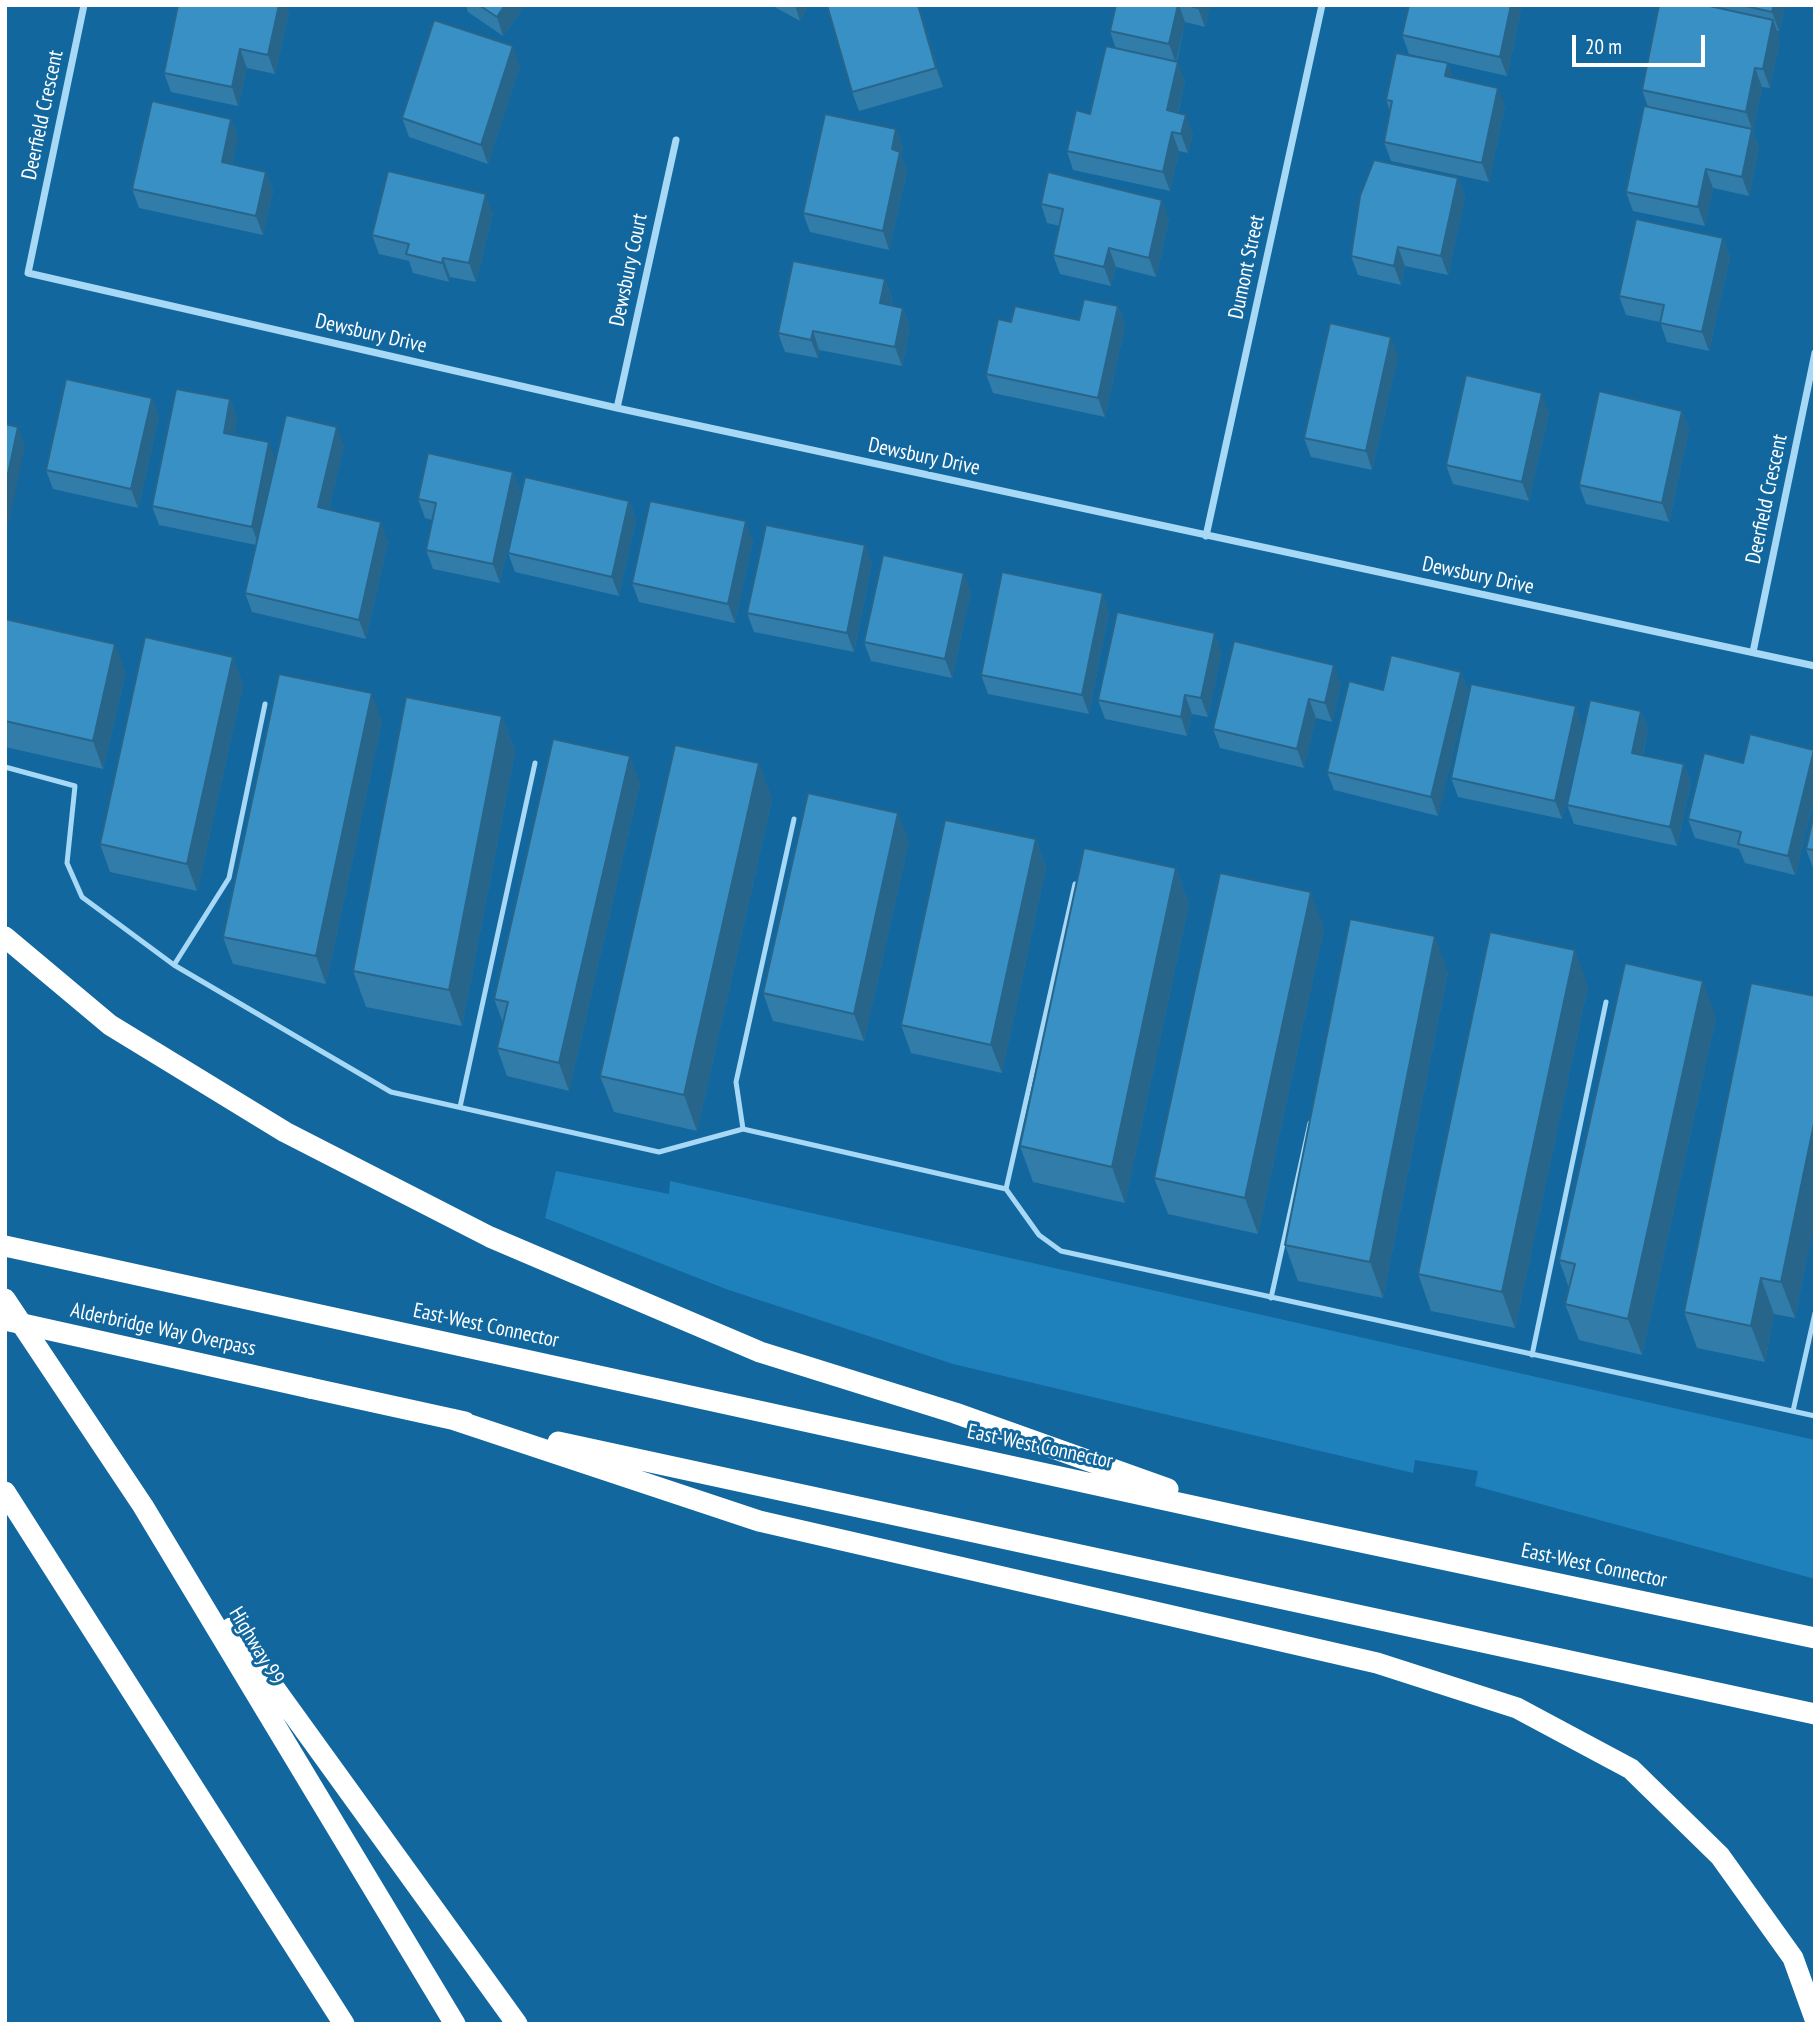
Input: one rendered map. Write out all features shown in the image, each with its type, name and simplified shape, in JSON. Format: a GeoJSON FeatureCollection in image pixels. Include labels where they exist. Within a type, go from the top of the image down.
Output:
{"type":"FeatureCollection","features":[{"type":"Feature","properties":{"kind":"highway"},"geometry":{"type":"LineString","coordinates":[[5,937],[110,1024],[285,1132],[490,1237],[760,1352],[955,1413],[1252,1519]]}},
{"type":"Feature","properties":{"kind":"highway","name":"East-West Connector"},"geometry":{"type":"LineString","coordinates":[[5,1246],[1252,1519],[1815,1638]]}},
{"type":"Feature","properties":{"kind":"highway","name":"Highway 99"},"geometry":{"type":"LineString","coordinates":[[5,1299],[143,1506],[456,2024]]}},
{"type":"Feature","properties":{"kind":"highway","name":"Alderbridge Way Overpass"},"geometry":{"type":"LineString","coordinates":[[5,1320],[452,1419]]}},
{"type":"Feature","properties":{"kind":"highway"},"geometry":{"type":"LineString","coordinates":[[452,1419],[1815,1714]]}},
{"type":"Feature","properties":{"kind":"highway"},"geometry":{"type":"LineString","coordinates":[[452,1419],[759,1521],[1377,1663],[1517,1708],[1631,1769],[1720,1856],[1793,1958],[1815,2019]]}},
{"type":"Feature","properties":{"kind":"highway"},"geometry":{"type":"LineString","coordinates":[[5,1492],[344,2024]]}},
{"type":"Feature","properties":{"kind":"highway"},"geometry":{"type":"LineString","coordinates":[[143,1506],[517,2024]]}},
{"type":"Feature","properties":{"kind":"street","name":"Deerfield Crescent"},"geometry":{"type":"LineString","coordinates":[[28,273],[84,5]]}},
{"type":"Feature","properties":{"kind":"street","name":"Dumont Street"},"geometry":{"type":"LineString","coordinates":[[1206,536],[1322,5]]}},
{"type":"Feature","properties":{"kind":"street","name":"Dewsbury Court"},"geometry":{"type":"LineString","coordinates":[[617,408],[676,140]]}},
{"type":"Feature","properties":{"kind":"street","name":"Dewsbury Drive"},"geometry":{"type":"LineString","coordinates":[[28,273],[617,408],[1815,666]]}},
{"type":"Feature","properties":{"kind":"street","name":"Deerfield Crescent"},"geometry":{"type":"LineString","coordinates":[[1753,652],[1815,353]]}},
{"type":"Feature","properties":{"kind":"lane"},"geometry":{"type":"LineString","coordinates":[[174,965],[229,878],[265,704]]}},
{"type":"Feature","properties":{"kind":"lane"},"geometry":{"type":"LineString","coordinates":[[460,1107],[535,763]]}},
{"type":"Feature","properties":{"kind":"lane"},"geometry":{"type":"LineString","coordinates":[[5,767],[75,786],[67,863],[82,897],[174,965],[391,1092],[659,1153],[743,1129],[1006,1189],[1039,1235],[1061,1251],[1815,1416]]}},
{"type":"Feature","properties":{"kind":"lane"},"geometry":{"type":"LineString","coordinates":[[743,1129],[736,1082],[794,819]]}},
{"type":"Feature","properties":{"kind":"lane"},"geometry":{"type":"LineString","coordinates":[[1006,1189],[1075,884]]}},
{"type":"Feature","properties":{"kind":"lane"},"geometry":{"type":"LineString","coordinates":[[1532,1355],[1606,1002]]}},
{"type":"Feature","properties":{"kind":"lane"},"geometry":{"type":"LineString","coordinates":[[1270,1298],[1312,1110]]}},
{"type":"Feature","properties":{"kind":"lane"},"geometry":{"type":"LineString","coordinates":[[1793,1411],[1815,1313]]}},
{"type":"Feature","properties":{"kind":"shaded area"},"geometry":{"type":"Polygon","coordinates":[[[556,1171],[669,1194],[670,1181],[1815,1440],[1815,1579],[1475,1486],[1478,1471],[1415,1460],[1413,1473],[953,1364],[726,1289],[545,1218],[556,1171]]]}},
{"type":"Feature","properties":{"kind":"building"},"geometry":{"type":"Polygon","coordinates":[[[178,5],[279,5],[268,55],[240,49],[232,87],[164,73],[178,5]]]}},
{"type":"Feature","properties":{"kind":"building"},"geometry":{"type":"Polygon","coordinates":[[[479,5],[505,5],[497,17],[479,5]]]}},
{"type":"Feature","properties":{"kind":"building"},"geometry":{"type":"Polygon","coordinates":[[[827,5],[918,5],[936,68],[852,92],[827,5]]]}},
{"type":"Feature","properties":{"kind":"building"},"geometry":{"type":"Polygon","coordinates":[[[1116,5],[1178,5],[1169,44],[1110,31],[1116,5]]]}},
{"type":"Feature","properties":{"kind":"building"},"geometry":{"type":"Polygon","coordinates":[[[1409,5],[1511,5],[1500,57],[1402,35],[1409,5]]]}},
{"type":"Feature","properties":{"kind":"building"},"geometry":{"type":"Polygon","coordinates":[[[1659,5],[1705,5],[1773,20],[1763,69],[1755,68],[1746,112],[1642,90],[1659,5]]]}},
{"type":"Feature","properties":{"kind":"building"},"geometry":{"type":"Polygon","coordinates":[[[1741,5],[1774,5],[1772,12],[1741,5]]]}},
{"type":"Feature","properties":{"kind":"building"},"geometry":{"type":"Polygon","coordinates":[[[434,20],[513,46],[481,145],[402,118],[434,20]]]}},
{"type":"Feature","properties":{"kind":"building"},"geometry":{"type":"Polygon","coordinates":[[[1106,46],[1178,62],[1167,110],[1186,115],[1181,134],[1172,132],[1163,172],[1067,151],[1076,110],[1090,114],[1106,46]]]}},
{"type":"Feature","properties":{"kind":"building"},"geometry":{"type":"Polygon","coordinates":[[[1396,53],[1448,63],[1445,76],[1498,88],[1482,163],[1384,142],[1392,101],[1386,100],[1396,53]]]}},
{"type":"Feature","properties":{"kind":"building"},"geometry":{"type":"Polygon","coordinates":[[[152,101],[231,119],[222,162],[266,172],[256,216],[132,189],[152,101]]]}},
{"type":"Feature","properties":{"kind":"building"},"geometry":{"type":"Polygon","coordinates":[[[1644,106],[1752,129],[1742,177],[1706,169],[1698,207],[1626,192],[1644,106]]]}},
{"type":"Feature","properties":{"kind":"building"},"geometry":{"type":"Polygon","coordinates":[[[825,114],[896,129],[892,149],[900,152],[883,231],[803,213],[825,114]]]}},
{"type":"Feature","properties":{"kind":"building"},"geometry":{"type":"Polygon","coordinates":[[[1374,160],[1458,178],[1441,256],[1398,247],[1394,266],[1351,256],[1360,196],[1374,160]]]}},
{"type":"Feature","properties":{"kind":"building"},"geometry":{"type":"Polygon","coordinates":[[[388,171],[486,194],[469,263],[443,258],[442,263],[406,254],[409,244],[372,235],[388,171]]]}},
{"type":"Feature","properties":{"kind":"building"},"geometry":{"type":"Polygon","coordinates":[[[1048,172],[1162,200],[1149,258],[1109,248],[1104,267],[1053,255],[1063,209],[1041,204],[1048,172]]]}},
{"type":"Feature","properties":{"kind":"building"},"geometry":{"type":"Polygon","coordinates":[[[1636,219],[1723,238],[1702,332],[1660,323],[1664,305],[1619,296],[1636,219]]]}},
{"type":"Feature","properties":{"kind":"building"},"geometry":{"type":"Polygon","coordinates":[[[793,261],[885,279],[880,303],[903,308],[895,347],[813,331],[811,340],[778,333],[793,261]]]}},
{"type":"Feature","properties":{"kind":"building"},"geometry":{"type":"Polygon","coordinates":[[[1084,299],[1118,306],[1098,398],[986,374],[998,319],[1011,322],[1015,306],[1079,320],[1084,299]]]}},
{"type":"Feature","properties":{"kind":"building"},"geometry":{"type":"Polygon","coordinates":[[[1330,323],[1391,337],[1366,451],[1304,438],[1330,323]]]}},
{"type":"Feature","properties":{"kind":"building"},"geometry":{"type":"Polygon","coordinates":[[[1466,375],[1542,393],[1522,482],[1446,465],[1466,375]]]}},
{"type":"Feature","properties":{"kind":"building"},"geometry":{"type":"Polygon","coordinates":[[[66,379],[152,398],[131,489],[46,470],[66,379]]]}},
{"type":"Feature","properties":{"kind":"building"},"geometry":{"type":"Polygon","coordinates":[[[176,389],[230,399],[224,433],[269,442],[252,527],[152,506],[176,389]]]}},
{"type":"Feature","properties":{"kind":"building"},"geometry":{"type":"Polygon","coordinates":[[[1599,391],[1682,411],[1662,503],[1579,485],[1599,391]]]}},
{"type":"Feature","properties":{"kind":"building"},"geometry":{"type":"Polygon","coordinates":[[[286,415],[337,427],[318,507],[381,522],[359,620],[245,593],[286,415]]]}},
{"type":"Feature","properties":{"kind":"building"},"geometry":{"type":"Polygon","coordinates":[[[5,424],[18,427],[5,488],[5,424]]]}},
{"type":"Feature","properties":{"kind":"building"},"geometry":{"type":"Polygon","coordinates":[[[428,453],[513,472],[493,564],[426,550],[436,503],[418,499],[428,453]]]}},
{"type":"Feature","properties":{"kind":"building"},"geometry":{"type":"Polygon","coordinates":[[[525,477],[629,501],[612,577],[508,553],[525,477]]]}},
{"type":"Feature","properties":{"kind":"building"},"geometry":{"type":"Polygon","coordinates":[[[650,501],[746,521],[728,604],[632,583],[650,501]]]}},
{"type":"Feature","properties":{"kind":"building"},"geometry":{"type":"Polygon","coordinates":[[[766,525],[865,545],[847,633],[747,613],[766,525]]]}},
{"type":"Feature","properties":{"kind":"building"},"geometry":{"type":"Polygon","coordinates":[[[883,555],[964,573],[945,659],[864,642],[883,555]]]}},
{"type":"Feature","properties":{"kind":"building"},"geometry":{"type":"Polygon","coordinates":[[[1002,572],[1103,593],[1082,695],[981,675],[1002,572]]]}},
{"type":"Feature","properties":{"kind":"building"},"geometry":{"type":"Polygon","coordinates":[[[1117,612],[1215,633],[1201,698],[1185,695],[1181,717],[1098,700],[1117,612]]]}},
{"type":"Feature","properties":{"kind":"building"},"geometry":{"type":"Polygon","coordinates":[[[5,619],[115,644],[93,741],[5,721],[5,619]]]}},
{"type":"Feature","properties":{"kind":"building"},"geometry":{"type":"Polygon","coordinates":[[[145,637],[233,657],[187,864],[100,844],[145,637]]]}},
{"type":"Feature","properties":{"kind":"building"},"geometry":{"type":"Polygon","coordinates":[[[1234,641],[1334,665],[1325,703],[1309,699],[1297,749],[1213,729],[1234,641]]]}},
{"type":"Feature","properties":{"kind":"building"},"geometry":{"type":"Polygon","coordinates":[[[1391,655],[1461,672],[1431,797],[1327,772],[1349,681],[1383,690],[1391,655]]]}},
{"type":"Feature","properties":{"kind":"building"},"geometry":{"type":"Polygon","coordinates":[[[279,674],[372,693],[316,956],[223,937],[279,674]]]}},
{"type":"Feature","properties":{"kind":"building"},"geometry":{"type":"Polygon","coordinates":[[[1471,684],[1576,706],[1555,801],[1451,778],[1471,684]]]}},
{"type":"Feature","properties":{"kind":"building"},"geometry":{"type":"Polygon","coordinates":[[[406,697],[502,716],[449,990],[353,971],[406,697]]]}},
{"type":"Feature","properties":{"kind":"building"},"geometry":{"type":"Polygon","coordinates":[[[1590,700],[1641,711],[1632,753],[1684,764],[1670,827],[1567,805],[1590,700]]]}},
{"type":"Feature","properties":{"kind":"building"},"geometry":{"type":"Polygon","coordinates":[[[1750,734],[1814,750],[1788,856],[1738,844],[1741,832],[1688,819],[1704,753],[1743,763],[1750,734]]]}},
{"type":"Feature","properties":{"kind":"building"},"geometry":{"type":"Polygon","coordinates":[[[553,739],[630,756],[559,1063],[497,1048],[508,1002],[494,999],[553,739]]]}},
{"type":"Feature","properties":{"kind":"building"},"geometry":{"type":"Polygon","coordinates":[[[675,745],[759,763],[684,1095],[600,1076],[675,745]]]}},
{"type":"Feature","properties":{"kind":"building"},"geometry":{"type":"Polygon","coordinates":[[[808,793],[898,813],[854,1014],[763,993],[808,793]]]}},
{"type":"Feature","properties":{"kind":"building"},"geometry":{"type":"Polygon","coordinates":[[[1815,810],[1815,850],[1806,849],[1815,810]]]}},
{"type":"Feature","properties":{"kind":"building"},"geometry":{"type":"Polygon","coordinates":[[[945,820],[1036,839],[991,1045],[901,1025],[945,820]]]}},
{"type":"Feature","properties":{"kind":"building"},"geometry":{"type":"Polygon","coordinates":[[[1084,848],[1176,868],[1112,1167],[1020,1146],[1084,848]]]}},
{"type":"Feature","properties":{"kind":"building"},"geometry":{"type":"Polygon","coordinates":[[[1220,873],[1311,892],[1245,1198],[1154,1178],[1220,873]]]}},
{"type":"Feature","properties":{"kind":"building"},"geometry":{"type":"Polygon","coordinates":[[[1350,919],[1435,936],[1370,1262],[1285,1245],[1350,919]]]}},
{"type":"Feature","properties":{"kind":"building"},"geometry":{"type":"Polygon","coordinates":[[[1490,932],[1575,950],[1502,1292],[1418,1274],[1490,932]]]}},
{"type":"Feature","properties":{"kind":"building"},"geometry":{"type":"Polygon","coordinates":[[[1625,963],[1703,981],[1628,1319],[1565,1304],[1575,1264],[1559,1260],[1625,963]]]}},
{"type":"Feature","properties":{"kind":"building"},"geometry":{"type":"Polygon","coordinates":[[[1751,983],[1815,996],[1815,1119],[1781,1282],[1761,1278],[1751,1326],[1684,1312],[1751,983]]]}}]}
